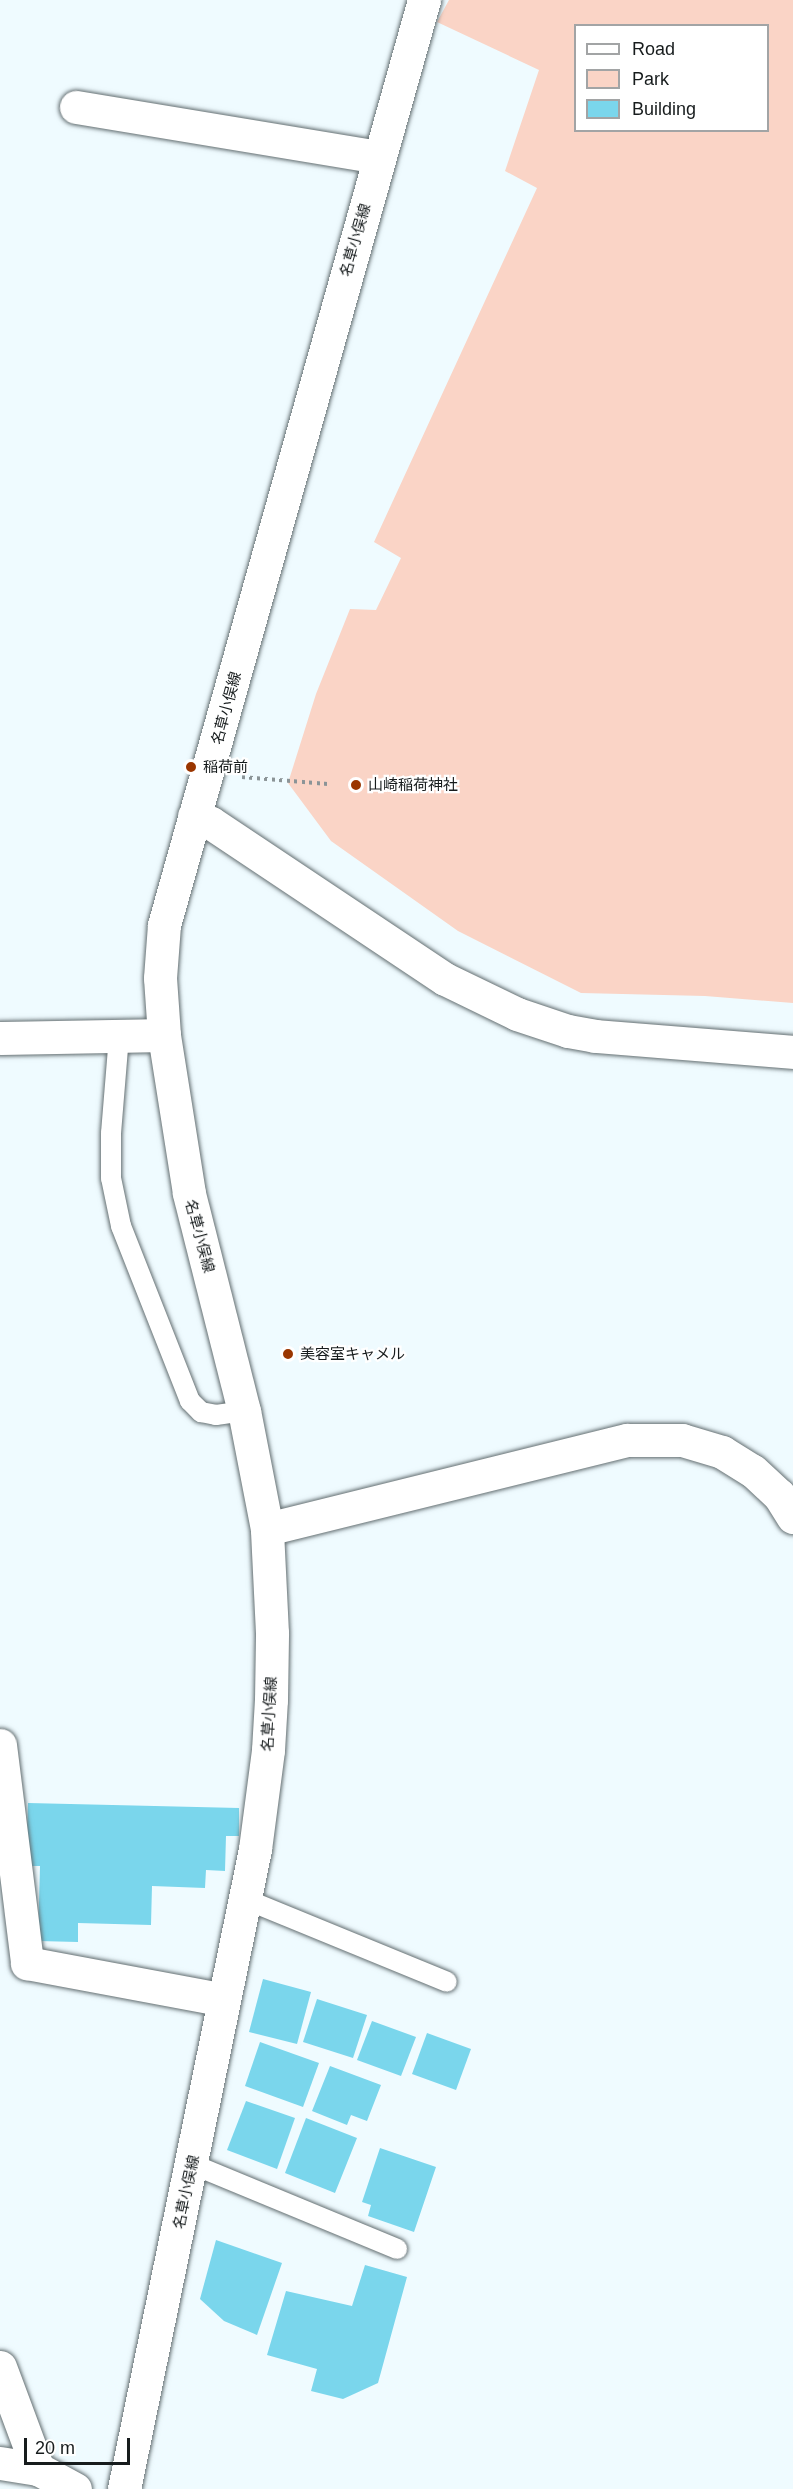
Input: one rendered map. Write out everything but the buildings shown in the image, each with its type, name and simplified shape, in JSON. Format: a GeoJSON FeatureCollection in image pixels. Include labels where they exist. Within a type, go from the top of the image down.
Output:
{"type":"FeatureCollection","features":[{"type":"Feature","properties":{"kind":"main road","name":"名草小俣線"},"geometry":{"type":"LineString","coordinates":[[124,2489],[192,2164],[244,1899],[268,1750],[272,1633],[267,1528],[244,1412],[189,1192],[164,1035],[160,978],[164,925],[208,774],[284,490],[424,0]]}},
{"type":"Feature","properties":{"kind":"main road"},"geometry":{"type":"LineString","coordinates":[[76,107],[378,157]]}},
{"type":"Feature","properties":{"kind":"main road"},"geometry":{"type":"LineString","coordinates":[[194,816],[211,823],[445,979],[517,1014],[568,1031],[595,1036],[793,1052]]}},
{"type":"Feature","properties":{"kind":"main road"},"geometry":{"type":"LineString","coordinates":[[0,1038],[164,1035]]}},
{"type":"Feature","properties":{"kind":"main road"},"geometry":{"type":"LineString","coordinates":[[267,1528],[627,1440],[682,1440],[722,1452],[753,1471],[779,1495],[793,1517]]}},
{"type":"Feature","properties":{"kind":"main road"},"geometry":{"type":"LineString","coordinates":[[1,1760],[27,1963],[225,2000]]}},
{"type":"Feature","properties":{"kind":"main road"},"geometry":{"type":"LineString","coordinates":[[0,2367],[38,2469]]}},
{"type":"Feature","properties":{"kind":"main road"},"geometry":{"type":"LineString","coordinates":[[0,2463],[38,2469],[75,2489]]}},
{"type":"Feature","properties":{"kind":"lane"},"geometry":{"type":"LineString","coordinates":[[119,1036],[111,1133],[111,1178],[121,1226],[190,1401],[201,1412],[216,1415],[244,1412]]}},
{"type":"Feature","properties":{"kind":"lane"},"geometry":{"type":"LineString","coordinates":[[244,1899],[447,1982]]}},
{"type":"Feature","properties":{"kind":"lane"},"geometry":{"type":"LineString","coordinates":[[192,2164],[397,2248]]}},
{"type":"Feature","properties":{"kind":"path"},"geometry":{"type":"LineString","coordinates":[[208,774],[328,784]]}},
{"type":"Feature","properties":{"kind":"green space"},"geometry":{"type":"Polygon","coordinates":[[[449,0],[793,0],[793,1003],[705,996],[581,993],[458,931],[331,841],[288,783],[316,694],[350,609],[376,610],[401,558],[374,542],[537,188],[505,171],[539,70],[437,22],[449,0]]]}},
{"type":"Feature","properties":{"kind":"place","name":"稲荷前"},"geometry":{"type":"Point","coordinates":[191,767]}},
{"type":"Feature","properties":{"kind":"place","name":"山崎稲荷神社"},"geometry":{"type":"Point","coordinates":[356,785]}},
{"type":"Feature","properties":{"kind":"place","name":"美容室キャメル"},"geometry":{"type":"Point","coordinates":[288,1354]}}]}
